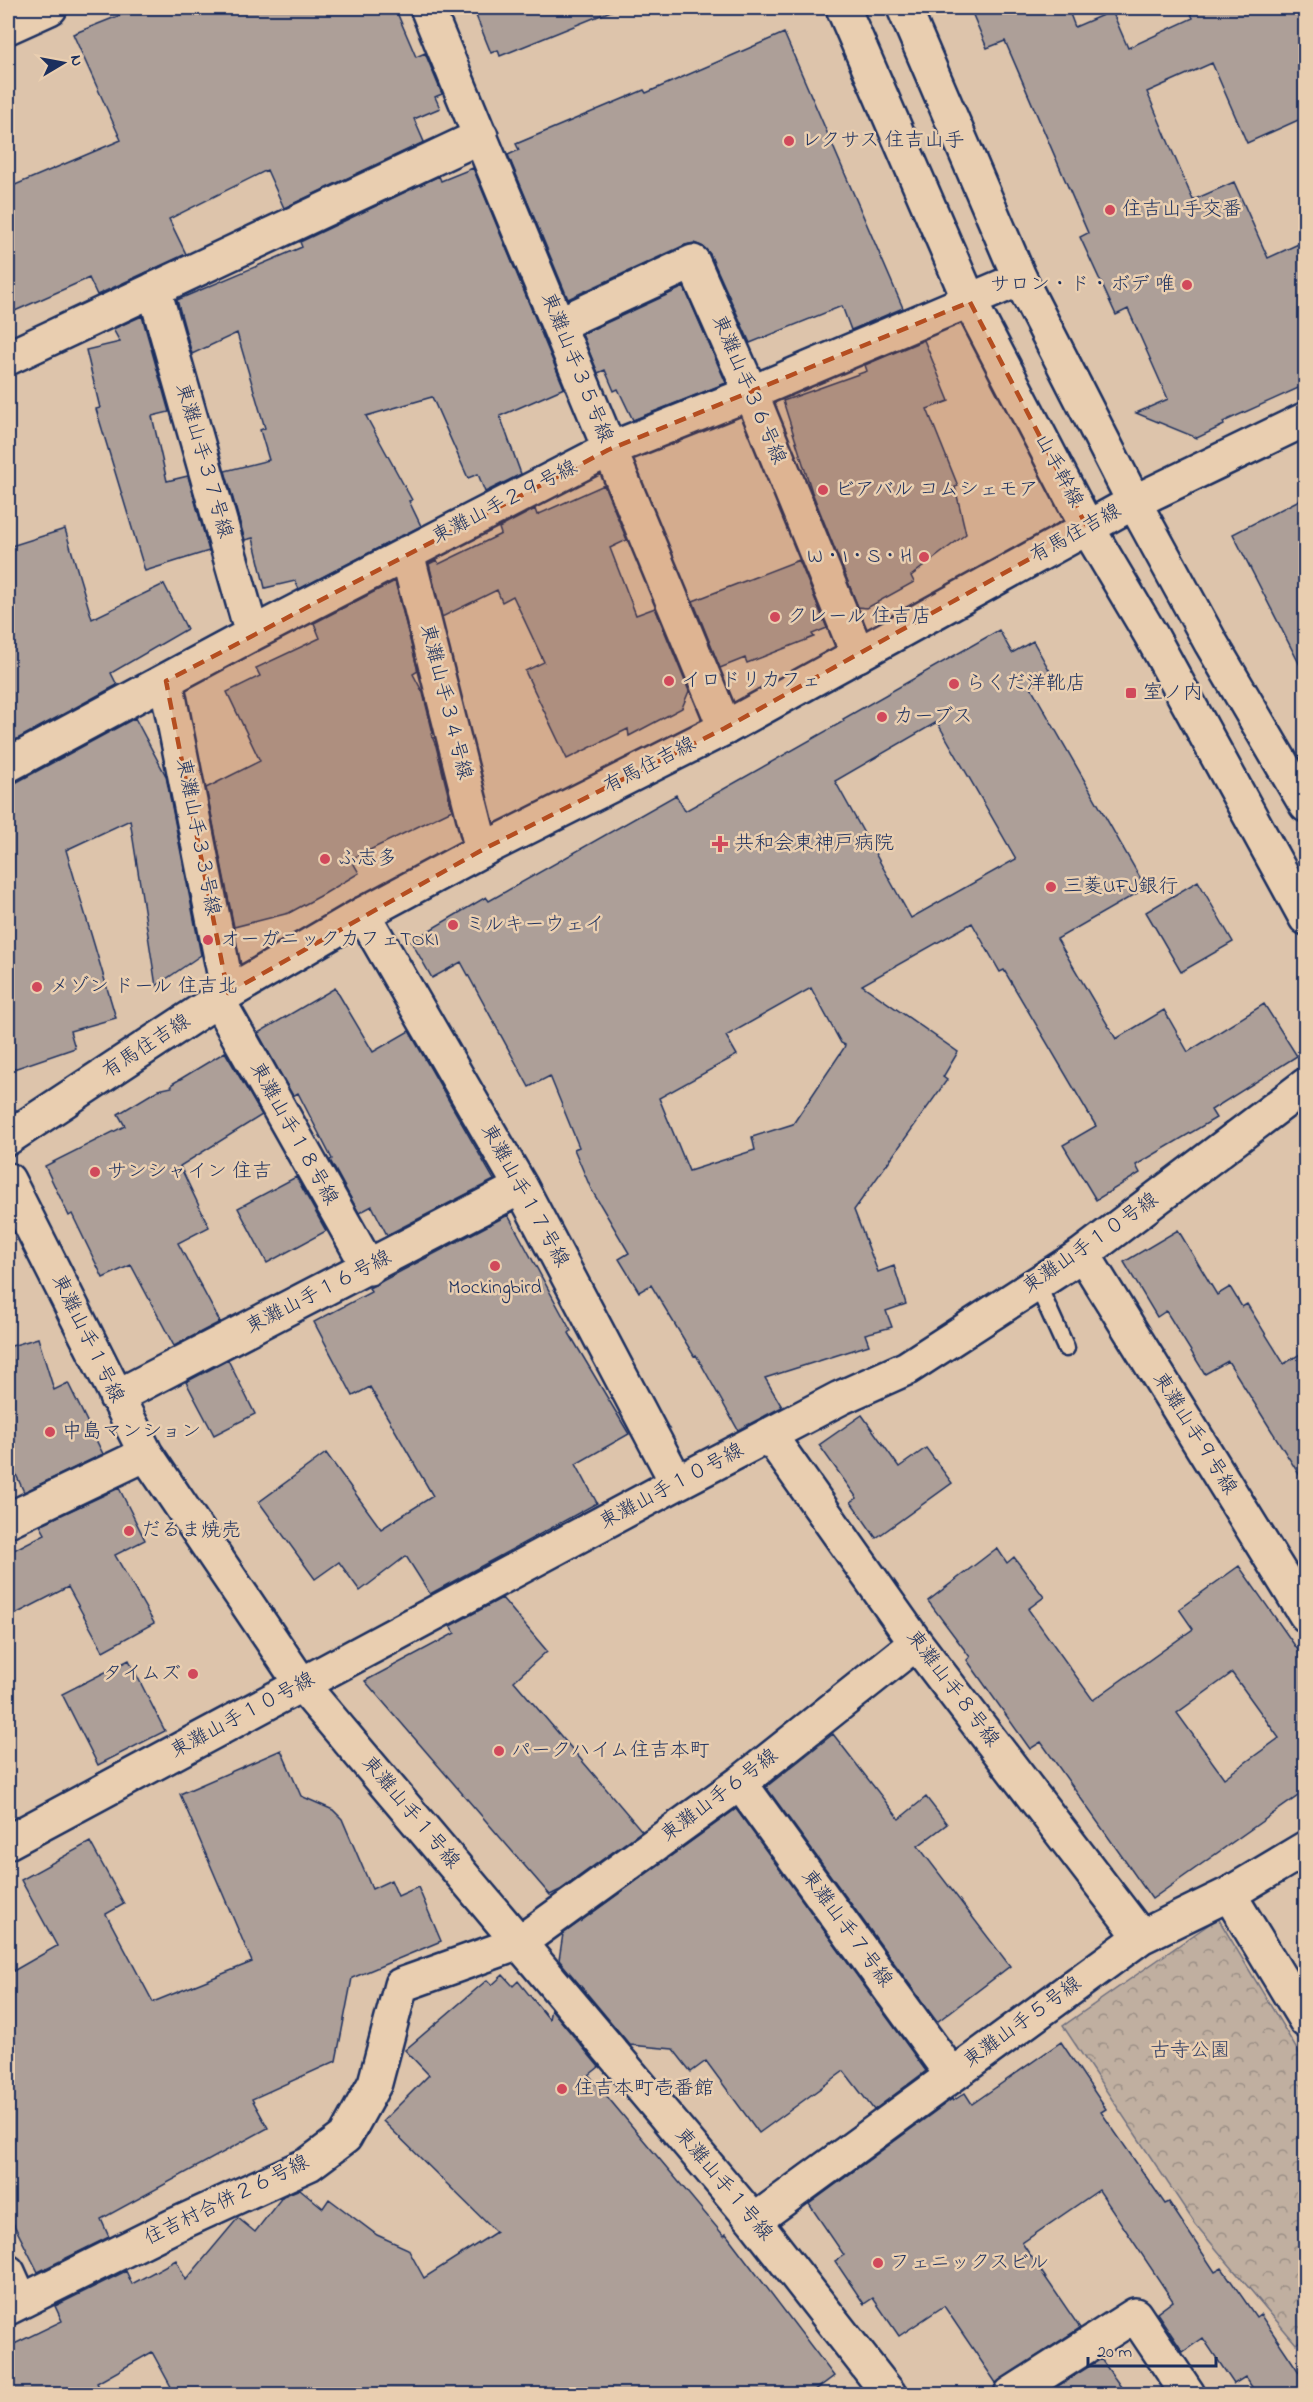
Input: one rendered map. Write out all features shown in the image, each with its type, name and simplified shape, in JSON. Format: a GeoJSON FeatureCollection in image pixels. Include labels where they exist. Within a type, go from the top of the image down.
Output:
{"type":"FeatureCollection","features":[{"type":"Feature","properties":{"kind":"street"},"geometry":{"type":"LineString","coordinates":[[8,27],[50,8]]}},
{"type":"Feature","properties":{"kind":"street","name":"東灘山手３５号線"},"geometry":{"type":"LineString","coordinates":[[427,8],[725,728]]}},
{"type":"Feature","properties":{"kind":"street","name":"山手幹線"},"geometry":{"type":"LineString","coordinates":[[843,8],[970,302],[1087,527],[1151,635],[1305,918]]}},
{"type":"Feature","properties":{"kind":"street"},"geometry":{"type":"LineString","coordinates":[[904,8],[1020,279],[1134,502],[1211,643],[1305,805]]}},
{"type":"Feature","properties":{"kind":"street"},"geometry":{"type":"LineString","coordinates":[[8,358],[480,136]]}},
{"type":"Feature","properties":{"kind":"street","name":"東灘山手３６号線"},"geometry":{"type":"LineString","coordinates":[[559,324],[693,262],[751,393],[858,655]]}},
{"type":"Feature","properties":{"kind":"street","name":"東灘山手２９号線"},"geometry":{"type":"LineString","coordinates":[[8,765],[252,634],[608,450],[751,393],[1020,279]]}},
{"type":"Feature","properties":{"kind":"street","name":"東灘山手３７号線"},"geometry":{"type":"LineString","coordinates":[[154,288],[252,634]]}},
{"type":"Feature","properties":{"kind":"street","name":"有馬住吉線"},"geometry":{"type":"LineString","coordinates":[[8,1138],[223,997],[363,914],[482,850],[725,728],[1134,502],[1305,419]]}},
{"type":"Feature","properties":{"kind":"street","name":"東灘山手３４号線"},"geometry":{"type":"LineString","coordinates":[[407,553],[482,850]]}},
{"type":"Feature","properties":{"kind":"street","name":"東灘山手３３号線"},"geometry":{"type":"LineString","coordinates":[[166,681],[223,997]]}},
{"type":"Feature","properties":{"kind":"street","name":"東灘山手１７号線"},"geometry":{"type":"LineString","coordinates":[[363,914],[521,1187],[676,1484]]}},
{"type":"Feature","properties":{"kind":"street","name":"東灘山手１８号線"},"geometry":{"type":"LineString","coordinates":[[223,997],[369,1268]]}},
{"type":"Feature","properties":{"kind":"street","name":"東灘山手１０号線"},"geometry":{"type":"LineString","coordinates":[[8,1842],[676,1484],[840,1398],[907,1368],[1083,1254],[1305,1085]]}},
{"type":"Feature","properties":{"kind":"street","name":"東灘山手１号線"},"geometry":{"type":"LineString","coordinates":[[8,1180],[146,1454],[302,1685],[754,2220],[889,2394]]}},
{"type":"Feature","properties":{"kind":"street","name":"東灘山手１６号線"},"geometry":{"type":"LineString","coordinates":[[116,1397],[369,1268],[521,1187]]}},
{"type":"Feature","properties":{"kind":"street","name":"東灘山手９号線"},"geometry":{"type":"LineString","coordinates":[[1083,1254],[1305,1615]]}},
{"type":"Feature","properties":{"kind":"street","name":"東灘山手８号線"},"geometry":{"type":"LineString","coordinates":[[770,1436],[916,1643],[1141,1937]]}},
{"type":"Feature","properties":{"kind":"street"},"geometry":{"type":"LineString","coordinates":[[8,1520],[146,1454]]}},
{"type":"Feature","properties":{"kind":"street","name":"東灘山手６号線"},"geometry":{"type":"LineString","coordinates":[[519,1943],[740,1783],[916,1643]]}},
{"type":"Feature","properties":{"kind":"street","name":"東灘山手７号線"},"geometry":{"type":"LineString","coordinates":[[740,1783],[952,2075]]}},
{"type":"Feature","properties":{"kind":"street","name":"東灘山手５号線"},"geometry":{"type":"LineString","coordinates":[[754,2220],[1141,1937],[1229,1894],[1305,1848]]}},
{"type":"Feature","properties":{"kind":"street"},"geometry":{"type":"LineString","coordinates":[[1229,1894],[1305,2021]]}},
{"type":"Feature","properties":{"kind":"street","name":"住吉村合併２６号線"},"geometry":{"type":"LineString","coordinates":[[14,2304],[173,2226],[309,2164],[345,2137],[375,2083],[401,1985],[519,1943]]}},
{"type":"Feature","properties":{"kind":"street"},"geometry":{"type":"LineString","coordinates":[[8,2272],[14,2304]]}},
{"type":"Feature","properties":{"kind":"street"},"geometry":{"type":"LineString","coordinates":[[1011,2394],[1135,2315],[1188,2394]]}},
{"type":"Feature","properties":{"kind":"lane"},"geometry":{"type":"LineString","coordinates":[[1037,1284],[1066,1348]]}},
{"type":"Feature","properties":{"kind":"highlighted area"},"geometry":{"type":"Polygon","coordinates":[[[970,302],[1087,527],[725,728],[482,850],[228,993],[166,681],[608,450],[970,302]]]}},
{"type":"Feature","properties":{"kind":"green space","name":"古寺公園"},"geometry":{"type":"Polygon","coordinates":[[[1218,1918],[1305,2063],[1306,2336],[1296,2344],[1196,2225],[1063,2026],[1218,1918]]]}},
{"type":"Feature","properties":{"kind":"building"},"geometry":{"type":"Polygon","coordinates":[[[138,8],[395,8],[416,57],[425,53],[442,94],[435,97],[440,108],[414,119],[424,142],[284,208],[267,170],[169,219],[186,254],[97,295],[89,278],[8,314],[8,188],[121,140],[73,34],[138,8]]]}},
{"type":"Feature","properties":{"kind":"building"},"geometry":{"type":"Polygon","coordinates":[[[473,8],[616,9],[500,56],[498,50],[491,53],[473,8]]]}},
{"type":"Feature","properties":{"kind":"building"},"geometry":{"type":"Polygon","coordinates":[[[970,8],[1083,8],[1070,14],[1075,27],[1112,11],[1128,48],[1193,18],[1188,8],[1305,8],[1305,117],[1247,143],[1212,63],[1147,92],[1193,200],[1234,182],[1268,258],[1305,241],[1305,385],[1223,422],[1224,425],[1197,438],[1136,413],[1168,399],[1128,309],[1116,315],[1080,237],[1088,233],[1005,41],[987,48],[970,8]]]}},
{"type":"Feature","properties":{"kind":"building"},"geometry":{"type":"Polygon","coordinates":[[[784,33],[903,308],[851,330],[842,306],[750,343],[710,254],[703,247],[694,243],[685,245],[568,299],[508,155],[519,150],[516,144],[644,90],[646,93],[784,33]]]}},
{"type":"Feature","properties":{"kind":"building"},"geometry":{"type":"Polygon","coordinates":[[[473,168],[564,388],[500,416],[521,474],[485,492],[478,474],[468,478],[432,397],[366,416],[412,500],[409,501],[421,526],[299,589],[295,581],[265,588],[253,538],[245,540],[225,471],[269,460],[260,430],[265,428],[237,333],[192,354],[177,300],[302,247],[300,242],[439,176],[441,181],[473,168]]]}},
{"type":"Feature","properties":{"kind":"building"},"geometry":{"type":"Polygon","coordinates":[[[684,287],[726,383],[633,420],[618,389],[614,391],[605,370],[598,373],[582,334],[684,287]]]}},
{"type":"Feature","properties":{"kind":"building"},"geometry":{"type":"Polygon","coordinates":[[[142,316],[169,412],[152,416],[167,481],[188,476],[209,551],[145,571],[96,409],[100,408],[86,350],[120,342],[113,329],[142,316]]]}},
{"type":"Feature","properties":{"kind":"building"},"geometry":{"type":"Polygon","coordinates":[[[924,340],[949,401],[927,409],[958,486],[955,487],[966,534],[911,576],[914,582],[867,608],[858,607],[812,492],[783,401],[867,371],[865,365],[924,340]]]}},
{"type":"Feature","properties":{"kind":"building"},"geometry":{"type":"Polygon","coordinates":[[[604,485],[627,540],[610,548],[636,615],[655,608],[689,691],[682,708],[629,736],[628,729],[567,759],[525,671],[544,662],[513,596],[502,602],[497,590],[442,617],[429,564],[437,560],[439,564],[501,534],[499,528],[535,509],[537,515],[604,485]]]}},
{"type":"Feature","properties":{"kind":"building"},"geometry":{"type":"Polygon","coordinates":[[[1305,497],[1305,675],[1233,534],[1305,497]]]}},
{"type":"Feature","properties":{"kind":"building"},"geometry":{"type":"Polygon","coordinates":[[[65,529],[92,619],[164,584],[187,629],[111,673],[117,685],[8,744],[8,547],[65,529]]]}},
{"type":"Feature","properties":{"kind":"building"},"geometry":{"type":"Polygon","coordinates":[[[799,560],[827,628],[812,634],[814,637],[747,663],[745,658],[720,668],[693,601],[799,560]]]}},
{"type":"Feature","properties":{"kind":"building"},"geometry":{"type":"Polygon","coordinates":[[[395,581],[418,671],[413,674],[423,693],[433,733],[431,734],[452,810],[351,859],[359,873],[289,913],[234,927],[206,788],[260,761],[227,692],[260,676],[256,668],[320,638],[314,623],[395,581]]]}},
{"type":"Feature","properties":{"kind":"building"},"geometry":{"type":"Polygon","coordinates":[[[999,630],[1012,653],[1033,641],[1052,675],[1031,687],[1146,888],[1057,939],[1116,1039],[1164,1010],[1188,1052],[1264,1004],[1297,1056],[1211,1110],[1216,1118],[1136,1165],[1140,1173],[1096,1200],[1063,1145],[1096,1126],[1004,970],[1000,972],[972,923],[862,985],[958,1052],[943,1077],[947,1080],[854,1210],[878,1272],[894,1266],[906,1304],[886,1311],[892,1327],[865,1334],[869,1345],[765,1378],[782,1407],[738,1430],[696,1355],[694,1356],[651,1285],[639,1292],[619,1259],[629,1253],[591,1189],[574,1149],[579,1147],[550,1076],[529,1087],[461,962],[432,978],[411,941],[486,897],[489,901],[676,795],[685,811],[844,721],[843,719],[999,630]],[[937,722],[835,781],[911,918],[1016,859],[937,722]],[[811,988],[726,1036],[737,1055],[659,1098],[689,1171],[755,1150],[752,1137],[793,1124],[844,1048],[845,1045],[841,1043],[811,988]]]}},
{"type":"Feature","properties":{"kind":"building"},"geometry":{"type":"Polygon","coordinates":[[[135,718],[166,776],[201,955],[156,986],[130,820],[66,850],[116,1018],[70,1031],[75,1048],[8,1071],[8,784],[17,782],[135,718]]]}},
{"type":"Feature","properties":{"kind":"building"},"geometry":{"type":"Polygon","coordinates":[[[1198,881],[1233,942],[1181,972],[1146,912],[1198,881]]]}},
{"type":"Feature","properties":{"kind":"building"},"geometry":{"type":"Polygon","coordinates":[[[335,988],[373,1052],[409,1031],[494,1180],[387,1235],[372,1206],[359,1213],[330,1160],[332,1159],[298,1093],[293,1096],[258,1033],[335,988]]]}},
{"type":"Feature","properties":{"kind":"building"},"geometry":{"type":"Polygon","coordinates":[[[225,1052],[262,1115],[180,1166],[209,1227],[178,1243],[220,1322],[174,1346],[131,1265],[103,1278],[72,1214],[69,1216],[45,1166],[125,1126],[118,1114],[158,1090],[172,1087],[172,1084],[225,1052]]]}},
{"type":"Feature","properties":{"kind":"building"},"geometry":{"type":"Polygon","coordinates":[[[296,1177],[326,1231],[267,1263],[238,1208],[296,1177]]]}},
{"type":"Feature","properties":{"kind":"building"},"geometry":{"type":"Polygon","coordinates":[[[508,1215],[571,1331],[569,1333],[629,1434],[576,1464],[597,1503],[430,1594],[406,1556],[360,1591],[339,1562],[315,1579],[259,1502],[326,1453],[381,1529],[433,1496],[370,1387],[353,1396],[314,1322],[371,1292],[369,1288],[508,1215]]]}},
{"type":"Feature","properties":{"kind":"building"},"geometry":{"type":"Polygon","coordinates":[[[1178,1230],[1217,1295],[1230,1287],[1242,1307],[1247,1304],[1284,1364],[1305,1351],[1305,1484],[1228,1361],[1205,1374],[1166,1311],[1157,1317],[1124,1262],[1178,1230]]]}},
{"type":"Feature","properties":{"kind":"building","name":"中島マンション"},"geometry":{"type":"Polygon","coordinates":[[[38,1338],[54,1390],[68,1383],[103,1454],[24,1492],[8,1457],[8,1347],[38,1338]]]}},
{"type":"Feature","properties":{"kind":"building"},"geometry":{"type":"Polygon","coordinates":[[[228,1360],[255,1414],[214,1435],[186,1382],[228,1360]]]}},
{"type":"Feature","properties":{"kind":"building"},"geometry":{"type":"Polygon","coordinates":[[[862,1415],[899,1467],[926,1448],[952,1483],[876,1538],[851,1502],[857,1498],[819,1445],[862,1415]]]}},
{"type":"Feature","properties":{"kind":"building"},"geometry":{"type":"Polygon","coordinates":[[[119,1488],[145,1540],[115,1555],[154,1623],[103,1651],[68,1587],[8,1618],[8,1553],[45,1534],[40,1525],[119,1488]]]}},
{"type":"Feature","properties":{"kind":"building"},"geometry":{"type":"Polygon","coordinates":[[[997,1548],[1007,1563],[1014,1557],[1044,1597],[1028,1609],[1093,1700],[1193,1629],[1179,1609],[1239,1566],[1305,1660],[1305,1791],[1152,1899],[1041,1742],[1030,1749],[967,1660],[970,1657],[928,1601],[997,1548]],[[1232,1673],[1177,1713],[1224,1778],[1279,1738],[1232,1673]]]}},
{"type":"Feature","properties":{"kind":"building","name":"パークハイム住吉本町"},"geometry":{"type":"Polygon","coordinates":[[[502,1598],[547,1651],[514,1681],[642,1831],[550,1895],[365,1681],[455,1633],[450,1626],[502,1598]]]}},
{"type":"Feature","properties":{"kind":"building"},"geometry":{"type":"Polygon","coordinates":[[[129,1660],[165,1731],[98,1765],[62,1694],[129,1660]]]}},
{"type":"Feature","properties":{"kind":"building"},"geometry":{"type":"Polygon","coordinates":[[[833,1734],[899,1819],[926,1797],[947,1824],[918,1846],[1010,1966],[937,2022],[766,1787],[833,1734]]]}},
{"type":"Feature","properties":{"kind":"building"},"geometry":{"type":"Polygon","coordinates":[[[281,1750],[301,1796],[333,1810],[342,1819],[372,1889],[391,1880],[398,1896],[418,1887],[441,1941],[352,1978],[336,2061],[252,2099],[268,2128],[101,2219],[109,2237],[38,2272],[8,2213],[8,1974],[57,1946],[21,1880],[90,1842],[124,1904],[106,1914],[153,2002],[252,1962],[180,1794],[281,1750]]]}},
{"type":"Feature","properties":{"kind":"building"},"geometry":{"type":"Polygon","coordinates":[[[736,1809],[926,2071],[874,2110],[844,2071],[759,2133],[706,2061],[691,2072],[673,2049],[630,2045],[559,1960],[563,1934],[736,1809]]]}},
{"type":"Feature","properties":{"kind":"building"},"geometry":{"type":"Polygon","coordinates":[[[503,1975],[513,1986],[518,1981],[549,2019],[551,2009],[599,2067],[589,2075],[724,2236],[726,2234],[834,2376],[810,2394],[175,2394],[152,2352],[97,2383],[103,2394],[8,2394],[8,2347],[62,2321],[55,2306],[126,2271],[132,2284],[176,2260],[186,2280],[238,2218],[255,2232],[283,2196],[300,2189],[323,2208],[329,2199],[377,2235],[408,2249],[424,2278],[496,2232],[383,2121],[429,2075],[405,2050],[487,1980],[492,1985],[503,1975]]]}},
{"type":"Feature","properties":{"kind":"building"},"geometry":{"type":"Polygon","coordinates":[[[1061,2042],[1106,2109],[1101,2112],[1165,2204],[1169,2202],[1215,2272],[1222,2268],[1256,2317],[1260,2314],[1305,2381],[1305,2394],[1257,2394],[1245,2377],[1234,2384],[1203,2338],[1183,2352],[1157,2313],[1173,2301],[1099,2190],[1022,2243],[1080,2328],[996,2383],[944,2306],[899,2336],[873,2298],[864,2304],[835,2261],[844,2255],[809,2204],[952,2099],[953,2101],[965,2093],[972,2104],[1061,2042]]]}},
{"type":"Feature","properties":{"kind":"building"},"geometry":{"type":"Polygon","coordinates":[[[1101,2359],[1126,2394],[1045,2394],[1101,2359]]]}},
{"type":"Feature","properties":{"kind":"place","name":"レクサス 住吉山手"},"geometry":{"type":"Point","coordinates":[789,141]}},
{"type":"Feature","properties":{"kind":"place","name":"住吉山手交番"},"geometry":{"type":"Point","coordinates":[1110,210]}},
{"type":"Feature","properties":{"kind":"place","name":"サロン・ド・ボデ 唯"},"geometry":{"type":"Point","coordinates":[1187,285]}},
{"type":"Feature","properties":{"kind":"place","name":"ビアバル コムシェモア"},"geometry":{"type":"Point","coordinates":[823,490]}},
{"type":"Feature","properties":{"kind":"place","name":"W・I・S・H"},"geometry":{"type":"Point","coordinates":[924,557]}},
{"type":"Feature","properties":{"kind":"place","name":"クレール 住吉店"},"geometry":{"type":"Point","coordinates":[775,617]}},
{"type":"Feature","properties":{"kind":"place","name":"イロドリカフェ"},"geometry":{"type":"Point","coordinates":[669,681]}},
{"type":"Feature","properties":{"kind":"place","name":"らくだ洋靴店"},"geometry":{"type":"Point","coordinates":[954,684]}},
{"type":"Feature","properties":{"kind":"place","name":"室ノ内"},"geometry":{"type":"Point","coordinates":[1131,693]}},
{"type":"Feature","properties":{"kind":"place","name":"カーブス"},"geometry":{"type":"Point","coordinates":[882,717]}},
{"type":"Feature","properties":{"kind":"place","name":"共和会東神戸病院"},"geometry":{"type":"Point","coordinates":[720,844]}},
{"type":"Feature","properties":{"kind":"place","name":"ふ志多"},"geometry":{"type":"Point","coordinates":[325,859]}},
{"type":"Feature","properties":{"kind":"place","name":"三菱UFJ銀行"},"geometry":{"type":"Point","coordinates":[1051,887]}},
{"type":"Feature","properties":{"kind":"place","name":"ミルキーウェイ"},"geometry":{"type":"Point","coordinates":[453,925]}},
{"type":"Feature","properties":{"kind":"place","name":"オーガニックカフェTOKI"},"geometry":{"type":"Point","coordinates":[208,940]}},
{"type":"Feature","properties":{"kind":"place","name":"メゾン ドール 住吉北"},"geometry":{"type":"Point","coordinates":[37,987]}},
{"type":"Feature","properties":{"kind":"place","name":"サンシャイン 住吉"},"geometry":{"type":"Point","coordinates":[95,1172]}},
{"type":"Feature","properties":{"kind":"place","name":"Mockingbird"},"geometry":{"type":"Point","coordinates":[495,1266]}},
{"type":"Feature","properties":{"kind":"place","name":"中島マンション"},"geometry":{"type":"Point","coordinates":[50,1432]}},
{"type":"Feature","properties":{"kind":"place","name":"だるま焼売"},"geometry":{"type":"Point","coordinates":[129,1531]}},
{"type":"Feature","properties":{"kind":"place","name":"タイムズ"},"geometry":{"type":"Point","coordinates":[193,1674]}},
{"type":"Feature","properties":{"kind":"place","name":"パークハイム住吉本町"},"geometry":{"type":"Point","coordinates":[499,1751]}},
{"type":"Feature","properties":{"kind":"place","name":"住吉本町壱番館"},"geometry":{"type":"Point","coordinates":[562,2089]}},
{"type":"Feature","properties":{"kind":"place","name":"フェニックスビル"},"geometry":{"type":"Point","coordinates":[878,2263]}}]}
